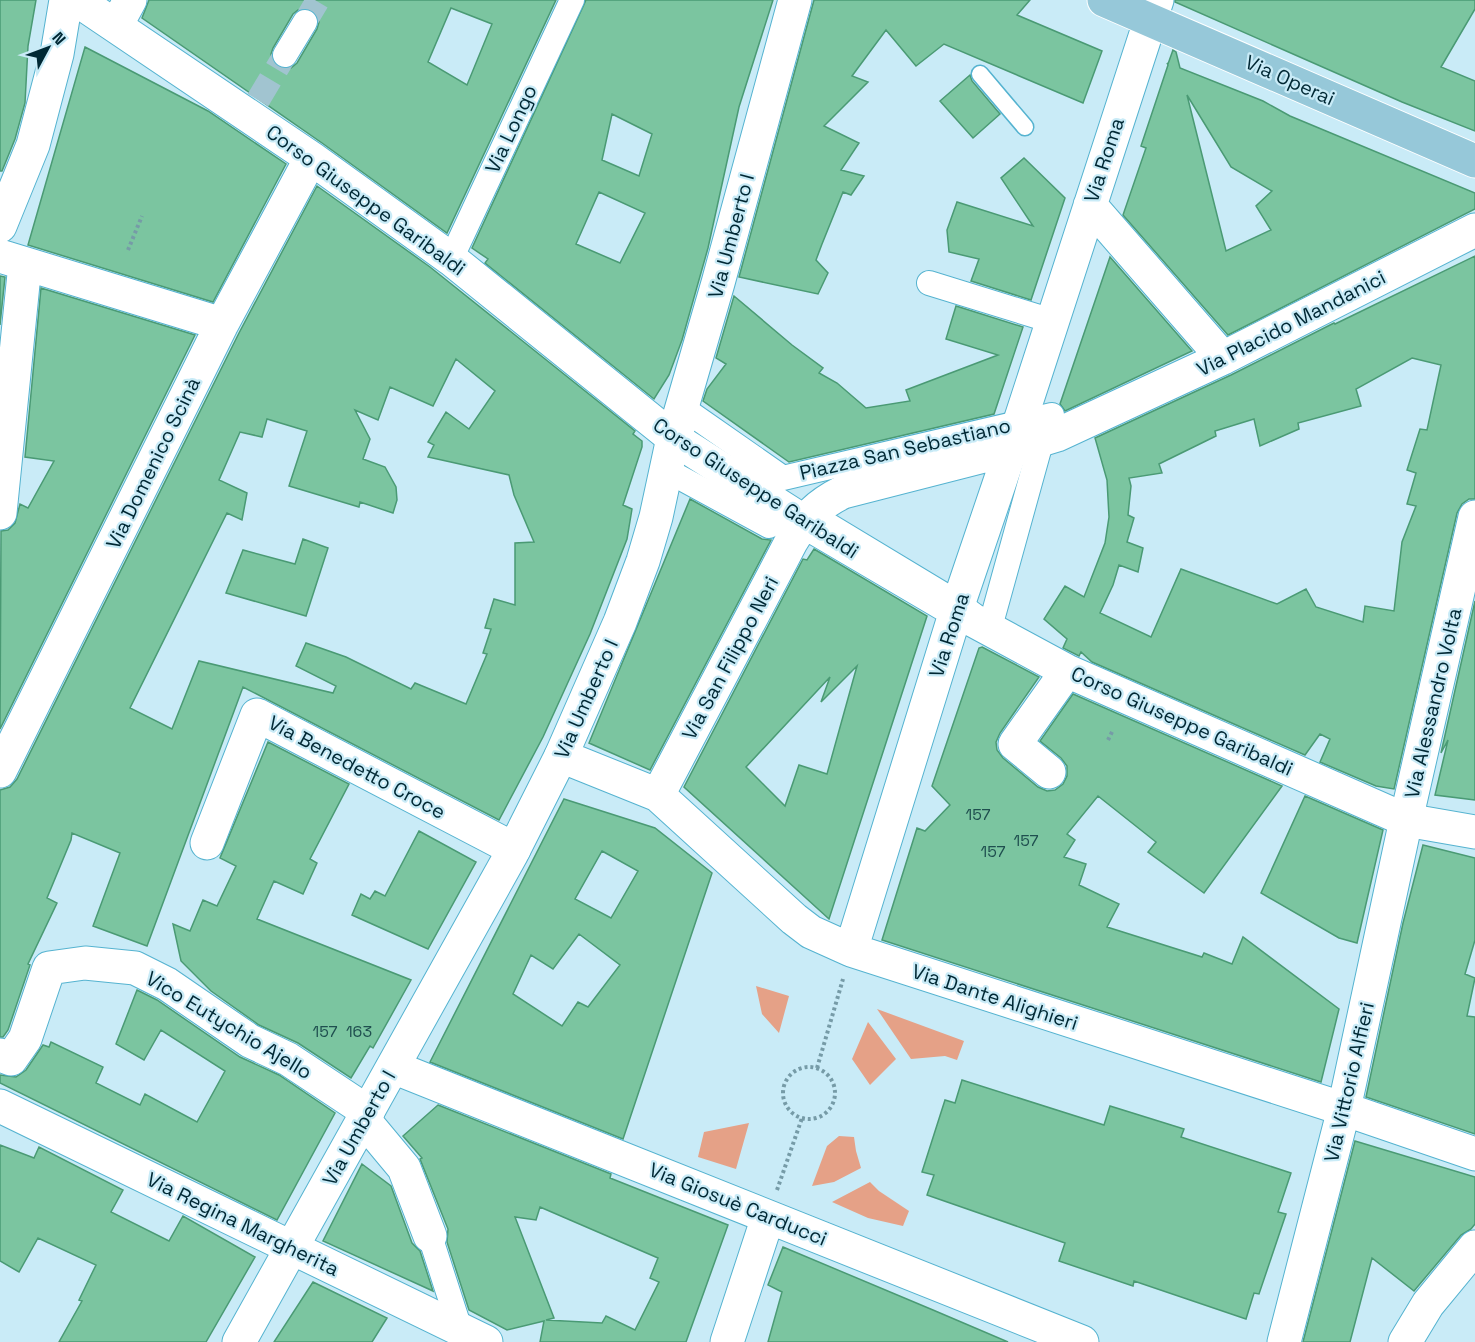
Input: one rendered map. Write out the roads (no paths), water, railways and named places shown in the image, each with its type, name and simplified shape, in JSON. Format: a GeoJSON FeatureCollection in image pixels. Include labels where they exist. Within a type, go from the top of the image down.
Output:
{"type":"FeatureCollection","features":[{"type":"Feature","properties":{"kind":"main road","name":"Via Operai"},"geometry":{"type":"LineString","coordinates":[[1104,0],[1154,10],[1475,161]]}},
{"type":"Feature","properties":{"kind":"street"},"geometry":{"type":"LineString","coordinates":[[0,226],[9,181],[33,145],[57,54],[66,0]]}},
{"type":"Feature","properties":{"kind":"street","name":"Corso Giuseppe Garibaldi"},"geometry":{"type":"LineString","coordinates":[[77,0],[123,13],[253,108],[311,158],[451,259],[676,440],[801,516],[1067,671],[1406,819],[1475,832]]}},
{"type":"Feature","properties":{"kind":"street","name":"Via Longo"},"geometry":{"type":"LineString","coordinates":[[451,259],[572,0]]}},
{"type":"Feature","properties":{"kind":"street","name":"Via Umberto I"},"geometry":{"type":"LineString","coordinates":[[239,1342],[514,849],[561,756],[620,622],[643,561],[656,517],[795,0]]}},
{"type":"Feature","properties":{"kind":"street","name":"Via Roma"},"geometry":{"type":"LineString","coordinates":[[851,950],[958,607],[1025,437],[1052,321],[1154,10]]}},
{"type":"Feature","properties":{"kind":"street"},"geometry":{"type":"LineString","coordinates":[[285,55],[305,22]]}},
{"type":"Feature","properties":{"kind":"street","name":"Via Domenico Scinà"},"geometry":{"type":"LineString","coordinates":[[0,771],[222,324],[311,158]]}},
{"type":"Feature","properties":{"kind":"street"},"geometry":{"type":"LineString","coordinates":[[1090,205],[1223,358]]}},
{"type":"Feature","properties":{"kind":"street","name":"Via Placido Mandanici"},"geometry":{"type":"LineString","coordinates":[[1106,413],[1223,358],[1475,230]]}},
{"type":"Feature","properties":{"kind":"street"},"geometry":{"type":"LineString","coordinates":[[0,513],[13,260],[222,324]]}},
{"type":"Feature","properties":{"kind":"street"},"geometry":{"type":"LineString","coordinates":[[929,283],[1052,321]]}},
{"type":"Feature","properties":{"kind":"street","name":"Piazza San Sebastiano"},"geometry":{"type":"LineString","coordinates":[[676,440],[687,411],[783,478],[1025,437]]}},
{"type":"Feature","properties":{"kind":"street","name":"Piazza San Sebastiano"},"geometry":{"type":"LineString","coordinates":[[801,516],[843,492],[1106,413]]}},
{"type":"Feature","properties":{"kind":"street","name":"Via San Filippo Neri"},"geometry":{"type":"LineString","coordinates":[[658,795],[801,516]]}},
{"type":"Feature","properties":{"kind":"street","name":"Via Alessandro Volta"},"geometry":{"type":"LineString","coordinates":[[1406,819],[1475,517]]}},
{"type":"Feature","properties":{"kind":"street"},"geometry":{"type":"LineString","coordinates":[[1049,772],[1015,744],[1067,671]]}},
{"type":"Feature","properties":{"kind":"street","name":"Via Benedetto Croce"},"geometry":{"type":"LineString","coordinates":[[207,843],[257,715],[514,849]]}},
{"type":"Feature","properties":{"kind":"street","name":"Via Dante Alighieri"},"geometry":{"type":"LineString","coordinates":[[561,756],[658,795],[794,919],[811,932],[851,950],[1344,1109],[1475,1154]]}},
{"type":"Feature","properties":{"kind":"street","name":"Via Vittorio Alfieri"},"geometry":{"type":"LineString","coordinates":[[1284,1342],[1344,1109],[1406,819]]}},
{"type":"Feature","properties":{"kind":"street","name":"Vico Eutychio Ajello"},"geometry":{"type":"LineString","coordinates":[[0,1055],[11,1059],[25,1039],[49,968],[85,963],[135,968],[167,984],[250,1041],[288,1059],[366,1116]]}},
{"type":"Feature","properties":{"kind":"street","name":"Via Giosuè Carducci"},"geometry":{"type":"LineString","coordinates":[[393,1067],[1082,1342]]}},
{"type":"Feature","properties":{"kind":"street","name":"Via Regina Margherita"},"geometry":{"type":"LineString","coordinates":[[0,1106],[473,1336]]}},
{"type":"Feature","properties":{"kind":"street"},"geometry":{"type":"LineString","coordinates":[[366,1116],[404,1168],[473,1336]]}},
{"type":"Feature","properties":{"kind":"street"},"geometry":{"type":"LineString","coordinates":[[727,1342],[768,1216]]}},
{"type":"Feature","properties":{"kind":"street"},"geometry":{"type":"LineString","coordinates":[[1405,1342],[1428,1304],[1475,1247]]}},
{"type":"Feature","properties":{"kind":"lane"},"geometry":{"type":"LineString","coordinates":[[980,74],[1025,128]]}},
{"type":"Feature","properties":{"kind":"tunnel"},"geometry":{"type":"LineString","coordinates":[[305,22],[318,0]]}},
{"type":"Feature","properties":{"kind":"tunnel"},"geometry":{"type":"LineString","coordinates":[[258,100],[285,55]]}}]}
